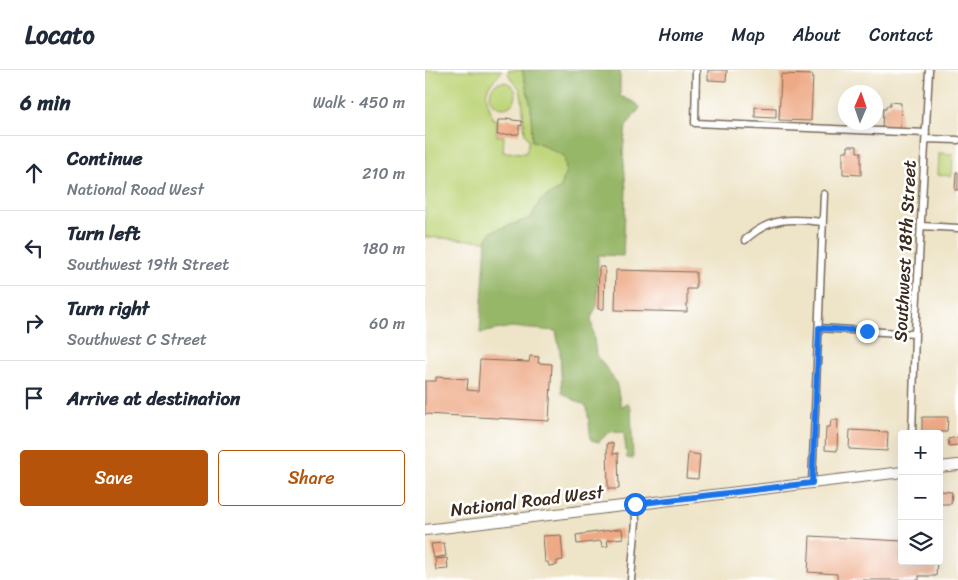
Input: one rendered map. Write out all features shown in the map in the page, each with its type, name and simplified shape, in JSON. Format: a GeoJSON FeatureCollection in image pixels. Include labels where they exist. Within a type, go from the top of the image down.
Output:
{"type":"FeatureCollection","features":[{"type":"Feature","properties":{"kind":"main road"},"geometry":{"type":"LineString","coordinates":[[943,467],[958,465]]}},
{"type":"Feature","properties":{"kind":"main road","name":"National Road West"},"geometry":{"type":"LineString","coordinates":[[425,530],[898,472]]}},
{"type":"Feature","properties":{"kind":"street"},"geometry":{"type":"LineString","coordinates":[[696,70],[695,123],[926,136],[958,140]]}},
{"type":"Feature","properties":{"kind":"street","name":"Southwest 18th Street"},"geometry":{"type":"LineString","coordinates":[[912,430],[915,334],[929,70]]}},
{"type":"Feature","properties":{"kind":"street"},"geometry":{"type":"LineString","coordinates":[[812,483],[824,194]]}},
{"type":"Feature","properties":{"kind":"street"},"geometry":{"type":"LineString","coordinates":[[745,240],[755,231],[775,221],[807,220],[823,222]]}},
{"type":"Feature","properties":{"kind":"street"},"geometry":{"type":"LineString","coordinates":[[921,226],[958,228]]}},
{"type":"Feature","properties":{"kind":"street"},"geometry":{"type":"LineString","coordinates":[[819,328],[915,334]]}},
{"type":"Feature","properties":{"kind":"street"},"geometry":{"type":"LineString","coordinates":[[631,580],[636,521],[635,504]]}},
{"type":"Feature","properties":{"kind":"green space"},"geometry":{"type":"Polygon","coordinates":[[[425,70],[502,70],[487,90],[492,119],[497,119],[497,136],[504,136],[503,152],[526,153],[529,140],[525,134],[520,89],[509,76],[508,70],[522,70],[531,106],[532,141],[565,156],[566,170],[561,188],[540,201],[531,218],[491,232],[486,241],[425,237],[425,70]]]}},
{"type":"Feature","properties":{"kind":"green space"},"geometry":{"type":"Polygon","coordinates":[[[522,70],[620,70],[620,96],[636,103],[640,108],[626,126],[623,150],[626,190],[623,256],[598,255],[597,305],[591,318],[596,354],[616,382],[621,406],[628,404],[631,409],[633,459],[627,458],[624,433],[616,431],[607,434],[599,442],[591,440],[587,407],[562,393],[560,351],[556,331],[511,327],[480,333],[486,241],[491,232],[531,218],[540,201],[561,188],[566,170],[564,156],[532,141],[531,106],[522,70]]]}},
{"type":"Feature","properties":{"kind":"green space"},"geometry":{"type":"Polygon","coordinates":[[[503,82],[512,86],[516,95],[512,104],[503,108],[494,104],[490,95],[494,86],[503,82]]]}},
{"type":"Feature","properties":{"kind":"green space"},"geometry":{"type":"Polygon","coordinates":[[[939,153],[953,154],[952,176],[938,175],[939,153]]]}},
{"type":"Feature","properties":{"kind":"building"},"geometry":{"type":"Polygon","coordinates":[[[708,70],[727,70],[726,81],[708,80],[708,70]]]}},
{"type":"Feature","properties":{"kind":"building"},"geometry":{"type":"Polygon","coordinates":[[[781,74],[813,75],[811,121],[779,120],[781,74]]]}},
{"type":"Feature","properties":{"kind":"building"},"geometry":{"type":"Polygon","coordinates":[[[890,102],[901,103],[900,129],[883,128],[883,109],[886,109],[886,106],[890,106],[890,102]]]}},
{"type":"Feature","properties":{"kind":"building"},"geometry":{"type":"Polygon","coordinates":[[[755,107],[776,108],[776,118],[755,117],[755,107]]]}},
{"type":"Feature","properties":{"kind":"building"},"geometry":{"type":"Polygon","coordinates":[[[507,118],[522,121],[522,126],[519,125],[519,134],[497,135],[498,120],[507,120],[507,118]]]}},
{"type":"Feature","properties":{"kind":"building"},"geometry":{"type":"Polygon","coordinates":[[[848,146],[857,146],[857,152],[861,152],[861,175],[843,174],[843,151],[848,151],[848,146]]]}},
{"type":"Feature","properties":{"kind":"building"},"geometry":{"type":"Polygon","coordinates":[[[956,172],[958,172],[958,190],[955,190],[956,172]]]}},
{"type":"Feature","properties":{"kind":"building"},"geometry":{"type":"Polygon","coordinates":[[[599,267],[605,267],[604,309],[598,309],[599,267]]]}},
{"type":"Feature","properties":{"kind":"building"},"geometry":{"type":"Polygon","coordinates":[[[616,270],[696,272],[696,289],[687,289],[687,312],[615,310],[616,270]]]}},
{"type":"Feature","properties":{"kind":"building"},"geometry":{"type":"Polygon","coordinates":[[[530,356],[539,357],[538,363],[552,364],[549,421],[425,414],[425,381],[436,381],[436,377],[468,379],[467,390],[478,391],[480,360],[529,362],[530,356]]]}},
{"type":"Feature","properties":{"kind":"building"},"geometry":{"type":"Polygon","coordinates":[[[922,417],[948,417],[947,432],[943,432],[943,430],[922,430],[922,417]]]}},
{"type":"Feature","properties":{"kind":"building"},"geometry":{"type":"Polygon","coordinates":[[[831,420],[838,420],[837,451],[825,450],[826,427],[830,427],[831,420]]]}},
{"type":"Feature","properties":{"kind":"building"},"geometry":{"type":"Polygon","coordinates":[[[850,430],[888,432],[887,451],[849,449],[850,430]]]}},
{"type":"Feature","properties":{"kind":"building"},"geometry":{"type":"Polygon","coordinates":[[[958,437],[958,445],[949,446],[948,439],[958,437]]]}},
{"type":"Feature","properties":{"kind":"building"},"geometry":{"type":"Polygon","coordinates":[[[607,443],[613,443],[613,454],[618,453],[619,489],[608,489],[607,443]]]}},
{"type":"Feature","properties":{"kind":"building"},"geometry":{"type":"Polygon","coordinates":[[[688,453],[700,455],[698,479],[686,478],[688,453]]]}},
{"type":"Feature","properties":{"kind":"building"},"geometry":{"type":"Polygon","coordinates":[[[943,491],[952,492],[951,504],[943,504],[943,491]]]}},
{"type":"Feature","properties":{"kind":"building"},"geometry":{"type":"Polygon","coordinates":[[[622,529],[623,538],[607,540],[608,546],[602,547],[601,541],[577,544],[576,535],[622,529]]]}},
{"type":"Feature","properties":{"kind":"building"},"geometry":{"type":"Polygon","coordinates":[[[561,535],[563,560],[557,561],[557,565],[549,566],[548,562],[545,562],[543,536],[561,535]]]}},
{"type":"Feature","properties":{"kind":"building"},"geometry":{"type":"Polygon","coordinates":[[[810,536],[898,541],[898,565],[937,565],[936,576],[919,576],[919,580],[837,580],[837,574],[808,572],[810,536]]]}},
{"type":"Feature","properties":{"kind":"building"},"geometry":{"type":"Polygon","coordinates":[[[444,543],[446,556],[434,558],[431,544],[444,543]]]}},
{"type":"Feature","properties":{"kind":"building"},"geometry":{"type":"Polygon","coordinates":[[[447,558],[448,569],[436,570],[435,559],[447,558]]]}},
{"type":"Feature","properties":{"kind":"route"},"geometry":{"type":"LineString","coordinates":[[635,504],[812,483],[819,328],[867,331]]}}]}
